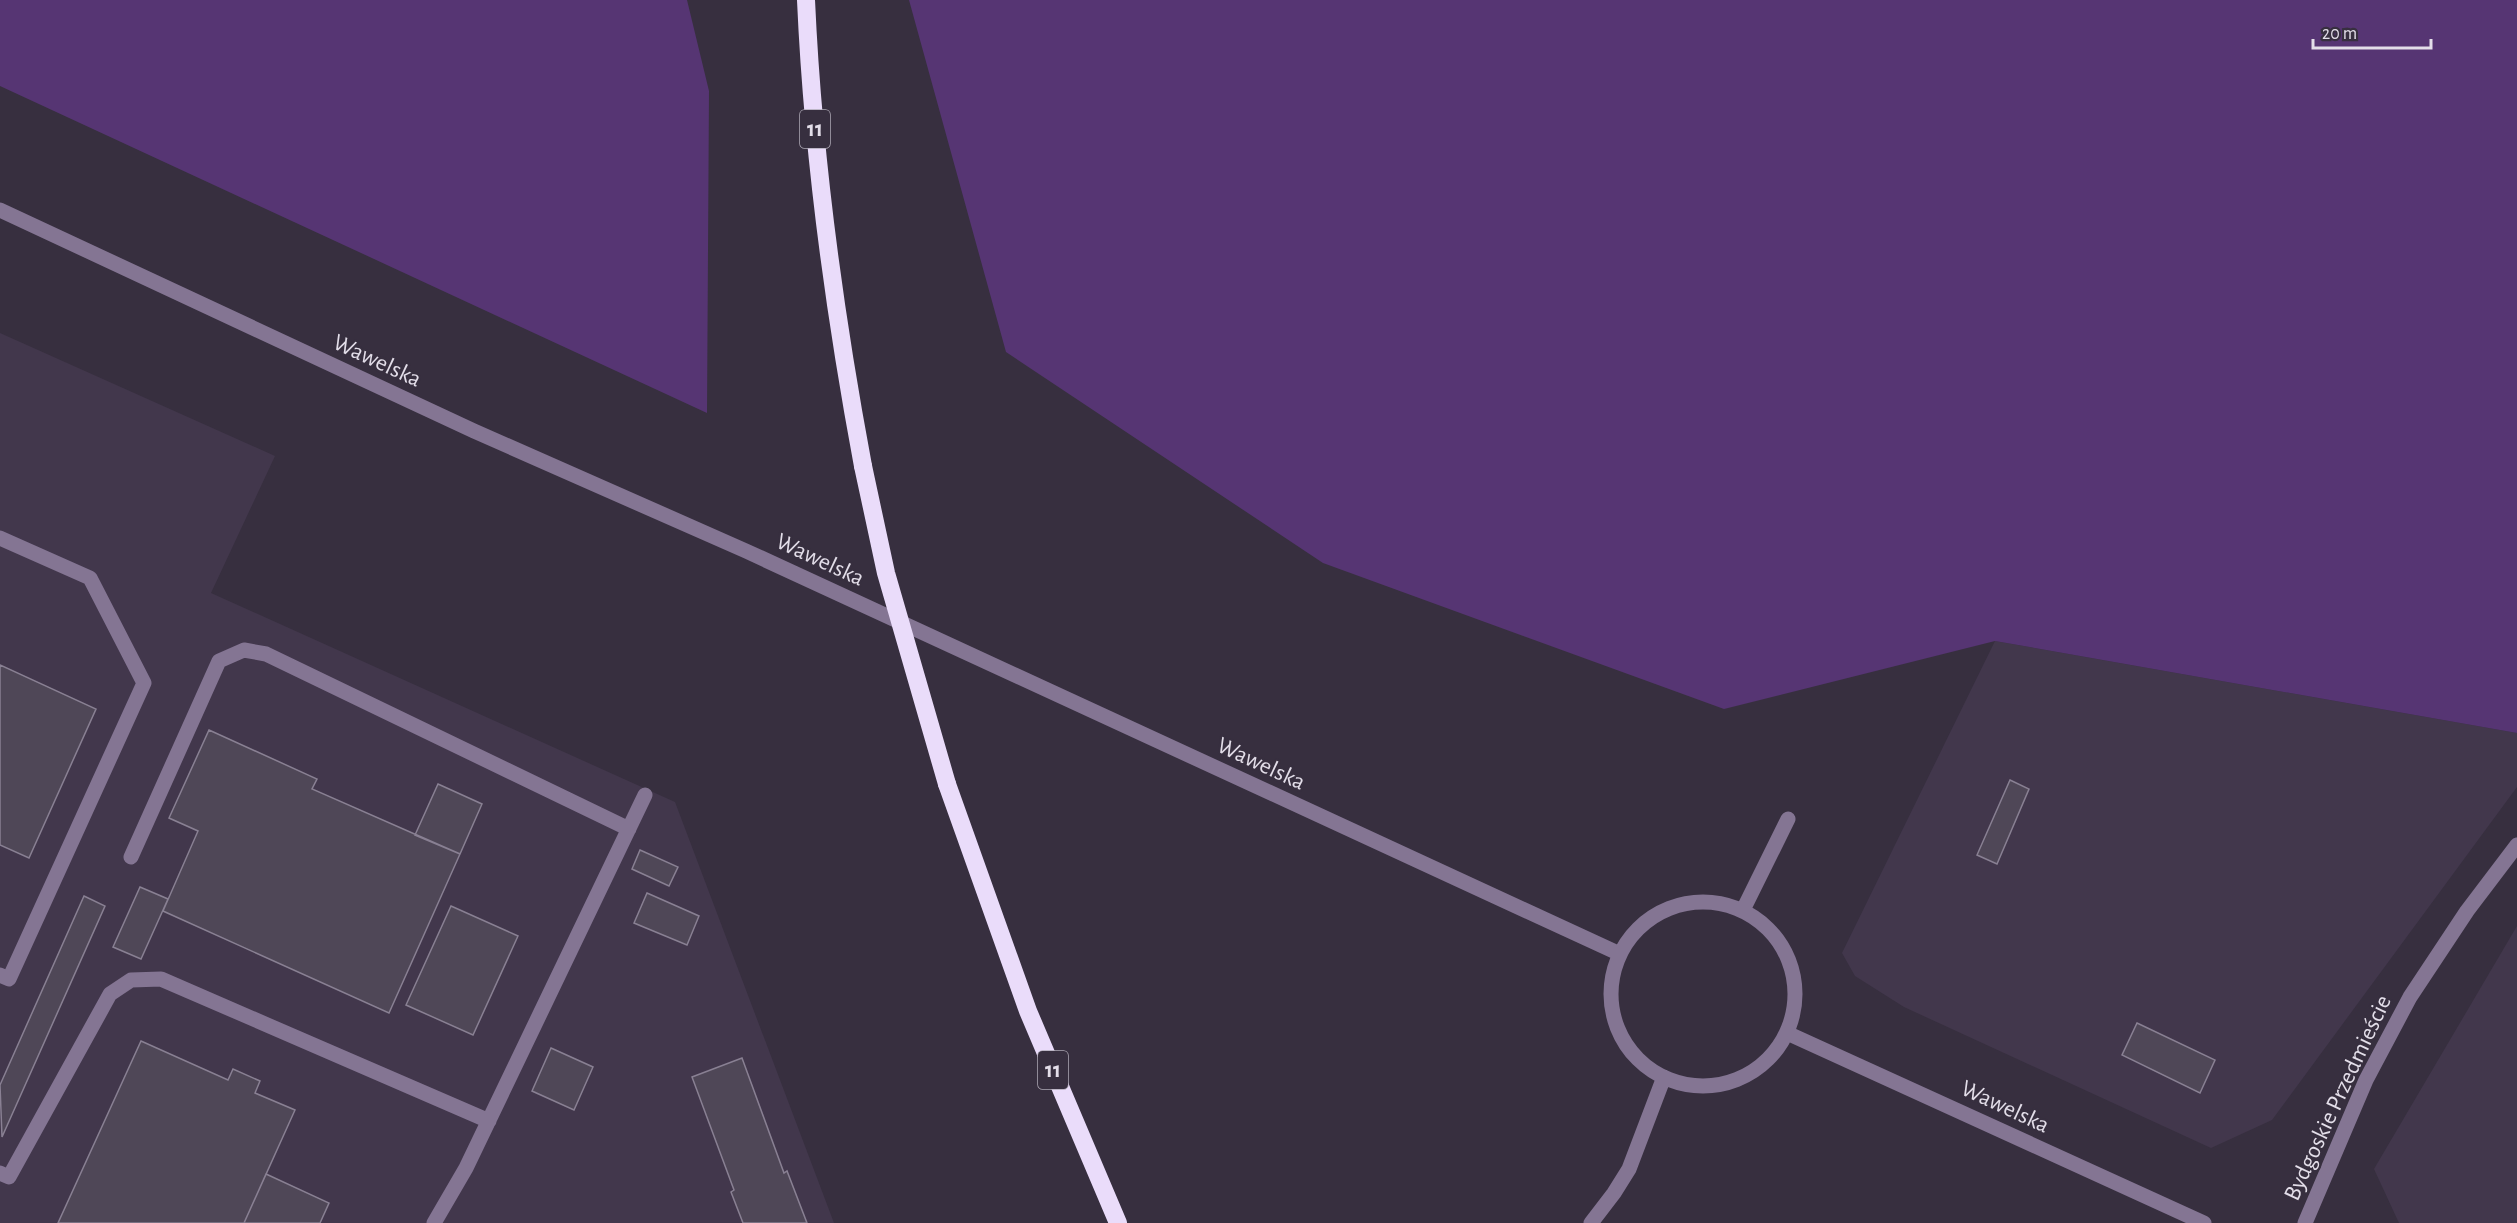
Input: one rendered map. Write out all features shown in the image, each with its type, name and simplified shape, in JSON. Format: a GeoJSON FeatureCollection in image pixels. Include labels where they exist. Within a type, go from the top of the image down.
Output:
{"type":"FeatureCollection","features":[{"type":"Feature","properties":{"kind":"highway","name":"11"},"geometry":{"type":"LineString","coordinates":[[806,0],[817,162],[840,347],[886,573],[947,784],[1028,1011],[1118,1223]]}},
{"type":"Feature","properties":{"kind":"street","name":"Wawelska"},"geometry":{"type":"LineString","coordinates":[[0,210],[474,431],[746,551],[1620,954]]}},
{"type":"Feature","properties":{"kind":"street"},"geometry":{"type":"LineString","coordinates":[[0,538],[90,578],[144,682],[9,979],[0,975]]}},
{"type":"Feature","properties":{"kind":"street"},"geometry":{"type":"LineString","coordinates":[[131,857],[219,661],[244,650],[266,654],[629,829]]}},
{"type":"Feature","properties":{"kind":"street"},"geometry":{"type":"LineString","coordinates":[[434,1223],[466,1168],[645,795]]}},
{"type":"Feature","properties":{"kind":"street"},"geometry":{"type":"LineString","coordinates":[[1743,910],[1788,819]]}},
{"type":"Feature","properties":{"kind":"street","name":"Bydgoskie Przedmieście"},"geometry":{"type":"LineString","coordinates":[[2305,1223],[2366,1080],[2410,997],[2467,911],[2517,845]]}},
{"type":"Feature","properties":{"kind":"street"},"geometry":{"type":"LineString","coordinates":[[1695,902],[1720,903],[1743,910],[1763,923],[1779,941],[1790,963],[1795,986],[1794,1010],[1787,1033],[1774,1053],[1756,1070],[1735,1081],[1711,1086],[1687,1085],[1664,1077],[1644,1064],[1628,1047],[1617,1025],[1611,1001],[1613,977],[1620,954],[1633,934],[1651,918],[1672,907],[1695,902]]}},
{"type":"Feature","properties":{"kind":"street"},"geometry":{"type":"LineString","coordinates":[[0,1173],[9,1176],[110,994],[131,980],[161,979],[489,1121]]}},
{"type":"Feature","properties":{"kind":"street","name":"Wawelska"},"geometry":{"type":"LineString","coordinates":[[1787,1033],[2204,1223]]}},
{"type":"Feature","properties":{"kind":"street"},"geometry":{"type":"LineString","coordinates":[[1591,1223],[1629,1169],[1664,1077]]}},
{"type":"Feature","properties":{"kind":"shaded area"},"geometry":{"type":"Polygon","coordinates":[[[0,0],[687,0],[709,91],[707,413],[0,86],[0,0]]]}},
{"type":"Feature","properties":{"kind":"shaded area"},"geometry":{"type":"Polygon","coordinates":[[[909,0],[2517,0],[2517,733],[1995,641],[1724,709],[1323,563],[1006,352],[909,0]]]}},
{"type":"Feature","properties":{"kind":"shaded area"},"geometry":{"type":"Polygon","coordinates":[[[0,333],[275,456],[211,593],[675,802],[834,1223],[0,1223],[0,333]]]}},
{"type":"Feature","properties":{"kind":"shaded area"},"geometry":{"type":"Polygon","coordinates":[[[1995,641],[2517,733],[2517,787],[2272,1120],[2211,1148],[1904,1007],[1855,976],[1842,953],[1995,641]]]}},
{"type":"Feature","properties":{"kind":"shaded area"},"geometry":{"type":"Polygon","coordinates":[[[2517,926],[2517,1223],[2399,1223],[2374,1169],[2517,926]]]}},
{"type":"Feature","properties":{"kind":"building"},"geometry":{"type":"Polygon","coordinates":[[[0,665],[96,709],[29,858],[0,845],[0,665]]]}},
{"type":"Feature","properties":{"kind":"building"},"geometry":{"type":"Polygon","coordinates":[[[209,730],[317,779],[312,789],[460,854],[389,1013],[163,911],[198,831],[169,818],[209,730]]]}},
{"type":"Feature","properties":{"kind":"building"},"geometry":{"type":"Polygon","coordinates":[[[2010,780],[2029,789],[1997,864],[1977,855],[2010,780]]]}},
{"type":"Feature","properties":{"kind":"building"},"geometry":{"type":"Polygon","coordinates":[[[438,784],[482,804],[460,854],[415,835],[438,784]]]}},
{"type":"Feature","properties":{"kind":"building"},"geometry":{"type":"Polygon","coordinates":[[[640,850],[678,867],[669,886],[632,869],[640,850]]]}},
{"type":"Feature","properties":{"kind":"building"},"geometry":{"type":"Polygon","coordinates":[[[140,887],[168,899],[141,959],[113,947],[140,887]]]}},
{"type":"Feature","properties":{"kind":"building"},"geometry":{"type":"Polygon","coordinates":[[[647,893],[699,916],[687,945],[634,923],[647,893]]]}},
{"type":"Feature","properties":{"kind":"building"},"geometry":{"type":"Polygon","coordinates":[[[84,896],[105,906],[2,1137],[0,1085],[84,896]]]}},
{"type":"Feature","properties":{"kind":"building"},"geometry":{"type":"Polygon","coordinates":[[[451,906],[518,936],[473,1035],[406,1005],[451,906]]]}},
{"type":"Feature","properties":{"kind":"building"},"geometry":{"type":"Polygon","coordinates":[[[2137,1023],[2215,1060],[2200,1093],[2122,1055],[2137,1023]]]}},
{"type":"Feature","properties":{"kind":"building"},"geometry":{"type":"Polygon","coordinates":[[[141,1041],[228,1080],[233,1069],[260,1081],[255,1093],[295,1110],[244,1223],[58,1223],[141,1041]]]}},
{"type":"Feature","properties":{"kind":"building"},"geometry":{"type":"Polygon","coordinates":[[[551,1048],[593,1067],[574,1110],[532,1091],[551,1048]]]}},
{"type":"Feature","properties":{"kind":"building"},"geometry":{"type":"Polygon","coordinates":[[[742,1058],[784,1173],[787,1171],[807,1223],[743,1223],[731,1192],[734,1190],[692,1077],[742,1058]]]}},
{"type":"Feature","properties":{"kind":"building"},"geometry":{"type":"Polygon","coordinates":[[[266,1174],[329,1203],[320,1223],[244,1223],[266,1174]]]}}]}
